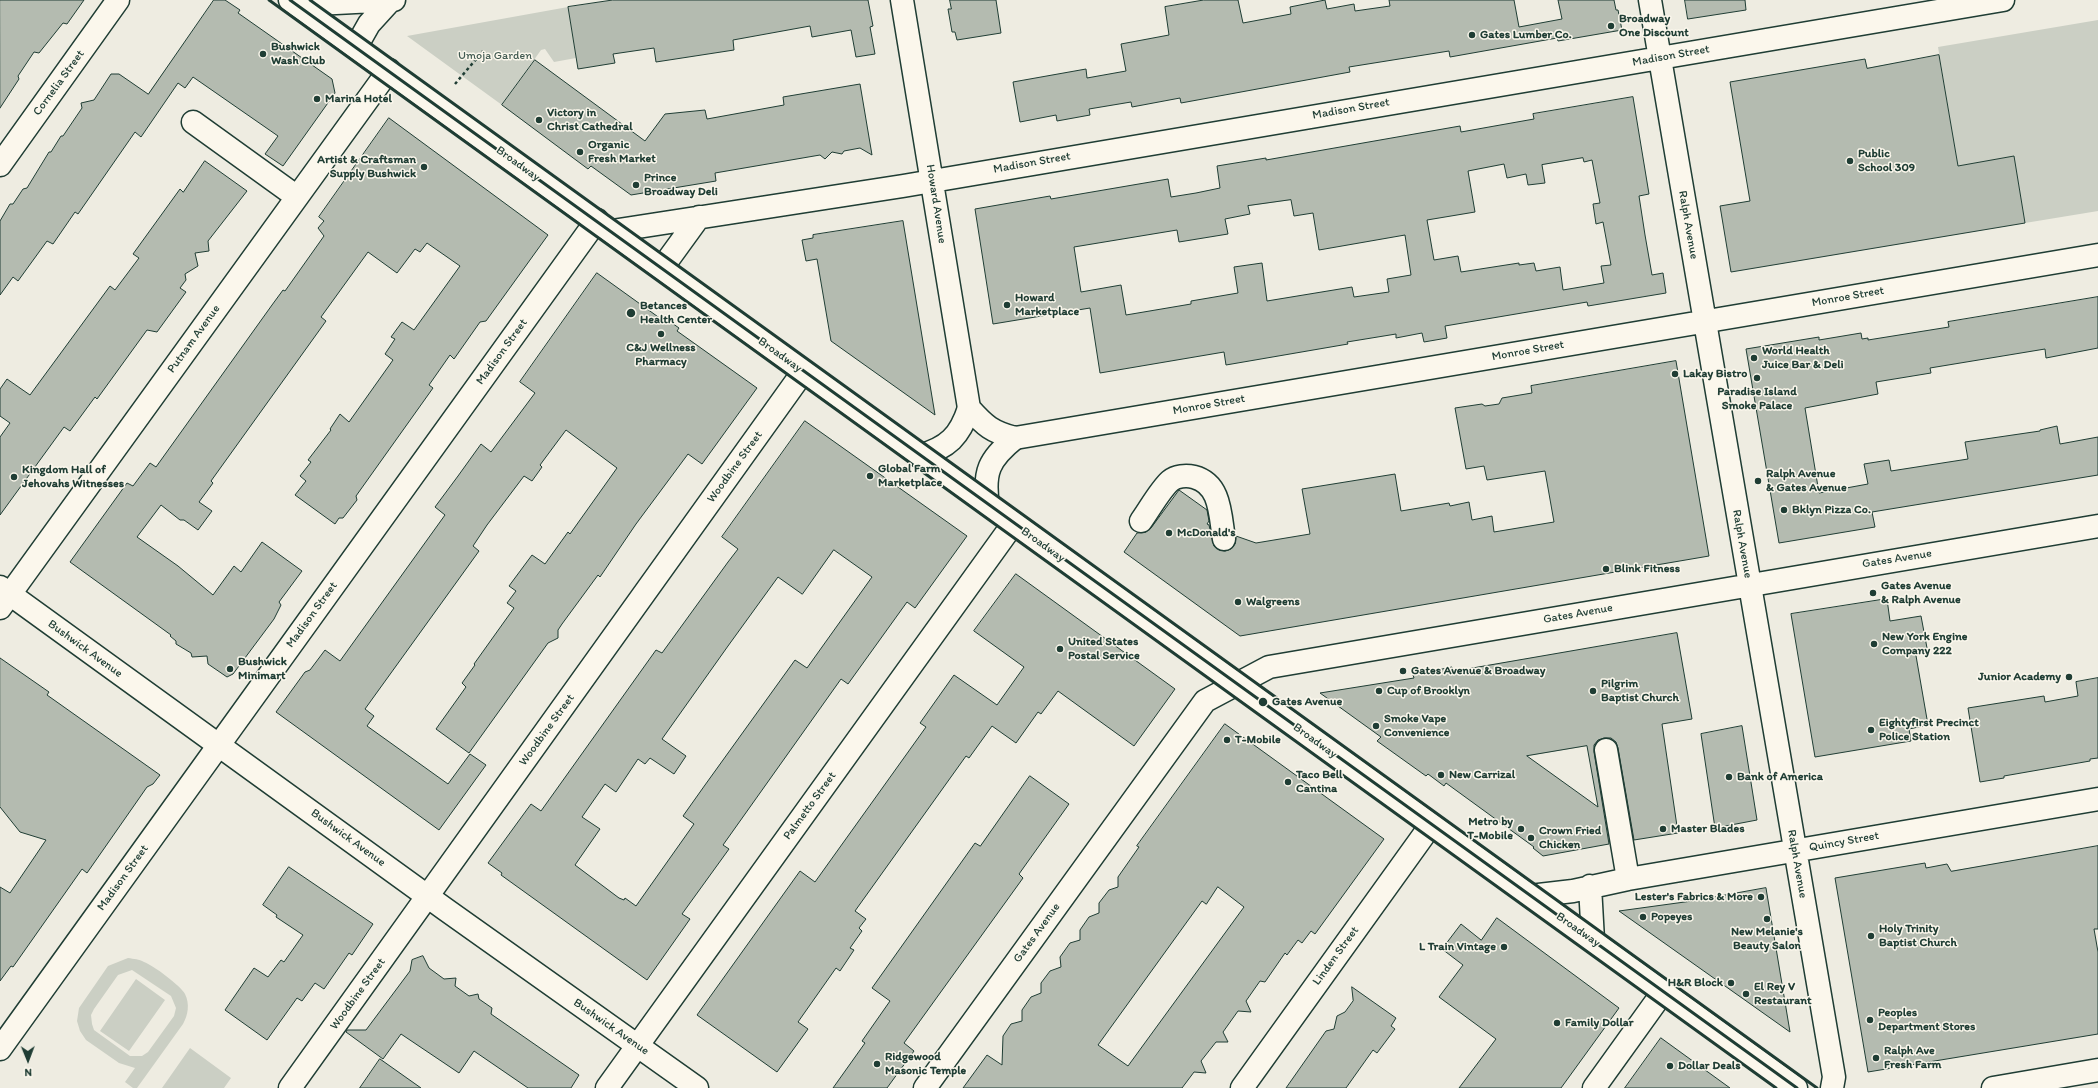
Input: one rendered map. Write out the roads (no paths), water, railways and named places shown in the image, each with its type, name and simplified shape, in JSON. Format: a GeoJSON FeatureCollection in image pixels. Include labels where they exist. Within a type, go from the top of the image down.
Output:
{"type":"FeatureCollection","features":[{"type":"Feature","properties":{"kind":"street","name":"Cornelia Street"},"geometry":{"type":"LineString","coordinates":[[0,165],[118,0]]}},
{"type":"Feature","properties":{"kind":"street"},"geometry":{"type":"LineString","coordinates":[[294,3],[392,0]]}},
{"type":"Feature","properties":{"kind":"street"},"geometry":{"type":"LineString","coordinates":[[356,47],[369,24],[392,0]]}},
{"type":"Feature","properties":{"kind":"street","name":"Howard Avenue"},"geometry":{"type":"LineString","coordinates":[[902,0],[969,408]]}},
{"type":"Feature","properties":{"kind":"street","name":"Ralph Avenue"},"geometry":{"type":"LineString","coordinates":[[1650,0],[1834,1077],[1832,1088]]}},
{"type":"Feature","properties":{"kind":"street","name":"Madison Street"},"geometry":{"type":"LineString","coordinates":[[0,1049],[219,745],[604,226],[700,216],[932,180],[2003,0]]}},
{"type":"Feature","properties":{"kind":"street","name":"Broadway"},"geometry":{"type":"LineString","coordinates":[[294,3],[389,70],[919,456],[1593,940],[1796,1088]]}},
{"type":"Feature","properties":{"kind":"street","name":"Putnam Avenue"},"geometry":{"type":"LineString","coordinates":[[3,596],[389,70]]}},
{"type":"Feature","properties":{"kind":"street"},"geometry":{"type":"LineString","coordinates":[[193,122],[297,197]]}},
{"type":"Feature","properties":{"kind":"street"},"geometry":{"type":"LineString","coordinates":[[662,268],[700,216]]}},
{"type":"Feature","properties":{"kind":"street","name":"Monroe Street"},"geometry":{"type":"LineString","coordinates":[[969,408],[982,423],[996,433],[1016,438],[2098,255]]}},
{"type":"Feature","properties":{"kind":"street","name":"Woodbine Street"},"geometry":{"type":"LineString","coordinates":[[290,1088],[803,372]]}},
{"type":"Feature","properties":{"kind":"street"},"geometry":{"type":"LineString","coordinates":[[919,456],[937,451],[952,440],[964,425],[969,408]]}},
{"type":"Feature","properties":{"kind":"street"},"geometry":{"type":"LineString","coordinates":[[988,505],[985,487],[989,466],[999,451],[1016,438]]}},
{"type":"Feature","properties":{"kind":"street"},"geometry":{"type":"LineString","coordinates":[[1141,521],[1170,482],[1178,477],[1189,476],[1201,479],[1213,489],[1218,502],[1224,539]]}},
{"type":"Feature","properties":{"kind":"street","name":"Palmetto Street"},"geometry":{"type":"LineString","coordinates":[[607,1088],[1013,524]]}},
{"type":"Feature","properties":{"kind":"street","name":"Gates Avenue"},"geometry":{"type":"LineString","coordinates":[[925,1088],[1205,701],[1269,668],[1749,584],[2098,526]]}},
{"type":"Feature","properties":{"kind":"street","name":"Bushwick Avenue"},"geometry":{"type":"LineString","coordinates":[[3,596],[219,745],[428,897],[697,1088]]}},
{"type":"Feature","properties":{"kind":"street"},"geometry":{"type":"LineString","coordinates":[[1606,750],[1628,879]]}},
{"type":"Feature","properties":{"kind":"street","name":"Quincy Street"},"geometry":{"type":"LineString","coordinates":[[1530,896],[1573,891],[1590,886],[1628,879],[2098,799]]}},
{"type":"Feature","properties":{"kind":"street","name":"Linden Street"},"geometry":{"type":"LineString","coordinates":[[1242,1088],[1431,825]]}},
{"type":"Feature","properties":{"kind":"street"},"geometry":{"type":"LineString","coordinates":[[1590,886],[1593,940]]}},
{"type":"Feature","properties":{"kind":"street"},"geometry":{"type":"LineString","coordinates":[[1594,1088],[1663,992]]}},
{"type":"Feature","properties":{"kind":"street"},"geometry":{"type":"LineString","coordinates":[[1993,1088],[2098,1070]]}},
{"type":"Feature","properties":{"kind":"railway"},"geometry":{"type":"LineString","coordinates":[[269,0],[1776,1088]]}},
{"type":"Feature","properties":{"kind":"railway"},"geometry":{"type":"LineString","coordinates":[[290,0],[1797,1088]]}},
{"type":"Feature","properties":{"kind":"railway"},"geometry":{"type":"LineString","coordinates":[[310,0],[1817,1088]]}},
{"type":"Feature","properties":{"kind":"place","name":"Broadway One Discount"},"geometry":{"type":"Point","coordinates":[1611,26]}},
{"type":"Feature","properties":{"kind":"place","name":"Gates Lumber Co."},"geometry":{"type":"Point","coordinates":[1472,35]}},
{"type":"Feature","properties":{"kind":"place","name":"Bushwick Wash Club"},"geometry":{"type":"Point","coordinates":[263,54]}},
{"type":"Feature","properties":{"kind":"place","name":"Marina Hotel"},"geometry":{"type":"Point","coordinates":[317,99]}},
{"type":"Feature","properties":{"kind":"place","name":"Victory in Christ Cathedral"},"geometry":{"type":"Point","coordinates":[539,120]}},
{"type":"Feature","properties":{"kind":"place","name":"Organic Fresh Market"},"geometry":{"type":"Point","coordinates":[580,152]}},
{"type":"Feature","properties":{"kind":"place","name":"Public School 309"},"geometry":{"type":"Point","coordinates":[1850,161]}},
{"type":"Feature","properties":{"kind":"place","name":"Artist & Craftsman Supply Bushwick"},"geometry":{"type":"Point","coordinates":[424,167]}},
{"type":"Feature","properties":{"kind":"place","name":"Prince Broadway Deli"},"geometry":{"type":"Point","coordinates":[636,185]}},
{"type":"Feature","properties":{"kind":"place","name":"Howard Marketplace"},"geometry":{"type":"Point","coordinates":[1007,305]}},
{"type":"Feature","properties":{"kind":"place","name":"Betances Health Center"},"geometry":{"type":"Point","coordinates":[631,313]}},
{"type":"Feature","properties":{"kind":"place","name":"C&J Wellness Pharmacy"},"geometry":{"type":"Point","coordinates":[661,334]}},
{"type":"Feature","properties":{"kind":"place","name":"World Health Juice Bar & Deli"},"geometry":{"type":"Point","coordinates":[1754,358]}},
{"type":"Feature","properties":{"kind":"place","name":"Lakay Bistro"},"geometry":{"type":"Point","coordinates":[1675,374]}},
{"type":"Feature","properties":{"kind":"place","name":"Paradise Island Smoke Palace"},"geometry":{"type":"Point","coordinates":[1757,378]}},
{"type":"Feature","properties":{"kind":"place","name":"Global Farm Marketplace"},"geometry":{"type":"Point","coordinates":[870,476]}},
{"type":"Feature","properties":{"kind":"place","name":"Kingdom Hall of Jehovahs Witnesses"},"geometry":{"type":"Point","coordinates":[14,477]}},
{"type":"Feature","properties":{"kind":"place","name":"Ralph Avenue & Gates Avenue"},"geometry":{"type":"Point","coordinates":[1758,481]}},
{"type":"Feature","properties":{"kind":"place","name":"Bklyn Pizza Co."},"geometry":{"type":"Point","coordinates":[1784,510]}},
{"type":"Feature","properties":{"kind":"place","name":"McDonald's"},"geometry":{"type":"Point","coordinates":[1169,533]}},
{"type":"Feature","properties":{"kind":"place","name":"Blink Fitness"},"geometry":{"type":"Point","coordinates":[1606,569]}},
{"type":"Feature","properties":{"kind":"place","name":"Gates Avenue & Ralph Avenue"},"geometry":{"type":"Point","coordinates":[1873,593]}},
{"type":"Feature","properties":{"kind":"place","name":"Walgreens"},"geometry":{"type":"Point","coordinates":[1238,602]}},
{"type":"Feature","properties":{"kind":"place","name":"New York Engine Company 222"},"geometry":{"type":"Point","coordinates":[1874,644]}},
{"type":"Feature","properties":{"kind":"place","name":"United States Postal Service"},"geometry":{"type":"Point","coordinates":[1060,649]}},
{"type":"Feature","properties":{"kind":"place","name":"Bushwick Minimart"},"geometry":{"type":"Point","coordinates":[230,669]}},
{"type":"Feature","properties":{"kind":"place","name":"Gates Avenue & Broadway"},"geometry":{"type":"Point","coordinates":[1403,671]}},
{"type":"Feature","properties":{"kind":"place","name":"Junior Academy"},"geometry":{"type":"Point","coordinates":[2069,677]}},
{"type":"Feature","properties":{"kind":"place","name":"Cup of Brooklyn"},"geometry":{"type":"Point","coordinates":[1379,691]}},
{"type":"Feature","properties":{"kind":"place","name":"Pilgrim Baptist Church"},"geometry":{"type":"Point","coordinates":[1593,691]}},
{"type":"Feature","properties":{"kind":"place","name":"Gates Avenue"},"geometry":{"type":"Point","coordinates":[1263,702]}},
{"type":"Feature","properties":{"kind":"place","name":"Smoke Vape Convenience"},"geometry":{"type":"Point","coordinates":[1376,726]}},
{"type":"Feature","properties":{"kind":"place","name":"Eightyfirst Precinct Police Station"},"geometry":{"type":"Point","coordinates":[1871,730]}},
{"type":"Feature","properties":{"kind":"place","name":"T-Mobile"},"geometry":{"type":"Point","coordinates":[1227,740]}},
{"type":"Feature","properties":{"kind":"place","name":"New Carrizal"},"geometry":{"type":"Point","coordinates":[1441,775]}},
{"type":"Feature","properties":{"kind":"place","name":"Bank of America"},"geometry":{"type":"Point","coordinates":[1729,777]}},
{"type":"Feature","properties":{"kind":"place","name":"Taco Bell Cantina"},"geometry":{"type":"Point","coordinates":[1288,782]}},
{"type":"Feature","properties":{"kind":"place","name":"Metro by T-Mobile"},"geometry":{"type":"Point","coordinates":[1521,829]}},
{"type":"Feature","properties":{"kind":"place","name":"Master Blades"},"geometry":{"type":"Point","coordinates":[1663,829]}},
{"type":"Feature","properties":{"kind":"place","name":"Crown Fried Chicken"},"geometry":{"type":"Point","coordinates":[1531,838]}},
{"type":"Feature","properties":{"kind":"place","name":"Lester's Fabrics & More"},"geometry":{"type":"Point","coordinates":[1761,897]}},
{"type":"Feature","properties":{"kind":"place","name":"Popeyes"},"geometry":{"type":"Point","coordinates":[1643,917]}},
{"type":"Feature","properties":{"kind":"place","name":"New Melanie's Beauty Salon"},"geometry":{"type":"Point","coordinates":[1767,919]}},
{"type":"Feature","properties":{"kind":"place","name":"Holy Trinity Baptist Church"},"geometry":{"type":"Point","coordinates":[1871,936]}},
{"type":"Feature","properties":{"kind":"place","name":"L Train Vintage"},"geometry":{"type":"Point","coordinates":[1504,947]}},
{"type":"Feature","properties":{"kind":"place","name":"H&R Block"},"geometry":{"type":"Point","coordinates":[1731,983]}},
{"type":"Feature","properties":{"kind":"place","name":"El Rey V Restaurant"},"geometry":{"type":"Point","coordinates":[1746,994]}},
{"type":"Feature","properties":{"kind":"place","name":"Peoples Department Stores"},"geometry":{"type":"Point","coordinates":[1870,1020]}},
{"type":"Feature","properties":{"kind":"place","name":"Family Dollar"},"geometry":{"type":"Point","coordinates":[1557,1023]}},
{"type":"Feature","properties":{"kind":"place","name":"Ralph Ave Fresh Farm"},"geometry":{"type":"Point","coordinates":[1876,1058]}},
{"type":"Feature","properties":{"kind":"place","name":"Ridgewood Masonic Temple"},"geometry":{"type":"Point","coordinates":[877,1064]}},
{"type":"Feature","properties":{"kind":"place","name":"Dollar Deals"},"geometry":{"type":"Point","coordinates":[1670,1066]}},
{"type":"Feature","properties":{"kind":"park label","name":"Umoja Garden"},"geometry":{"type":"Point","coordinates":[495,56]}}]}
